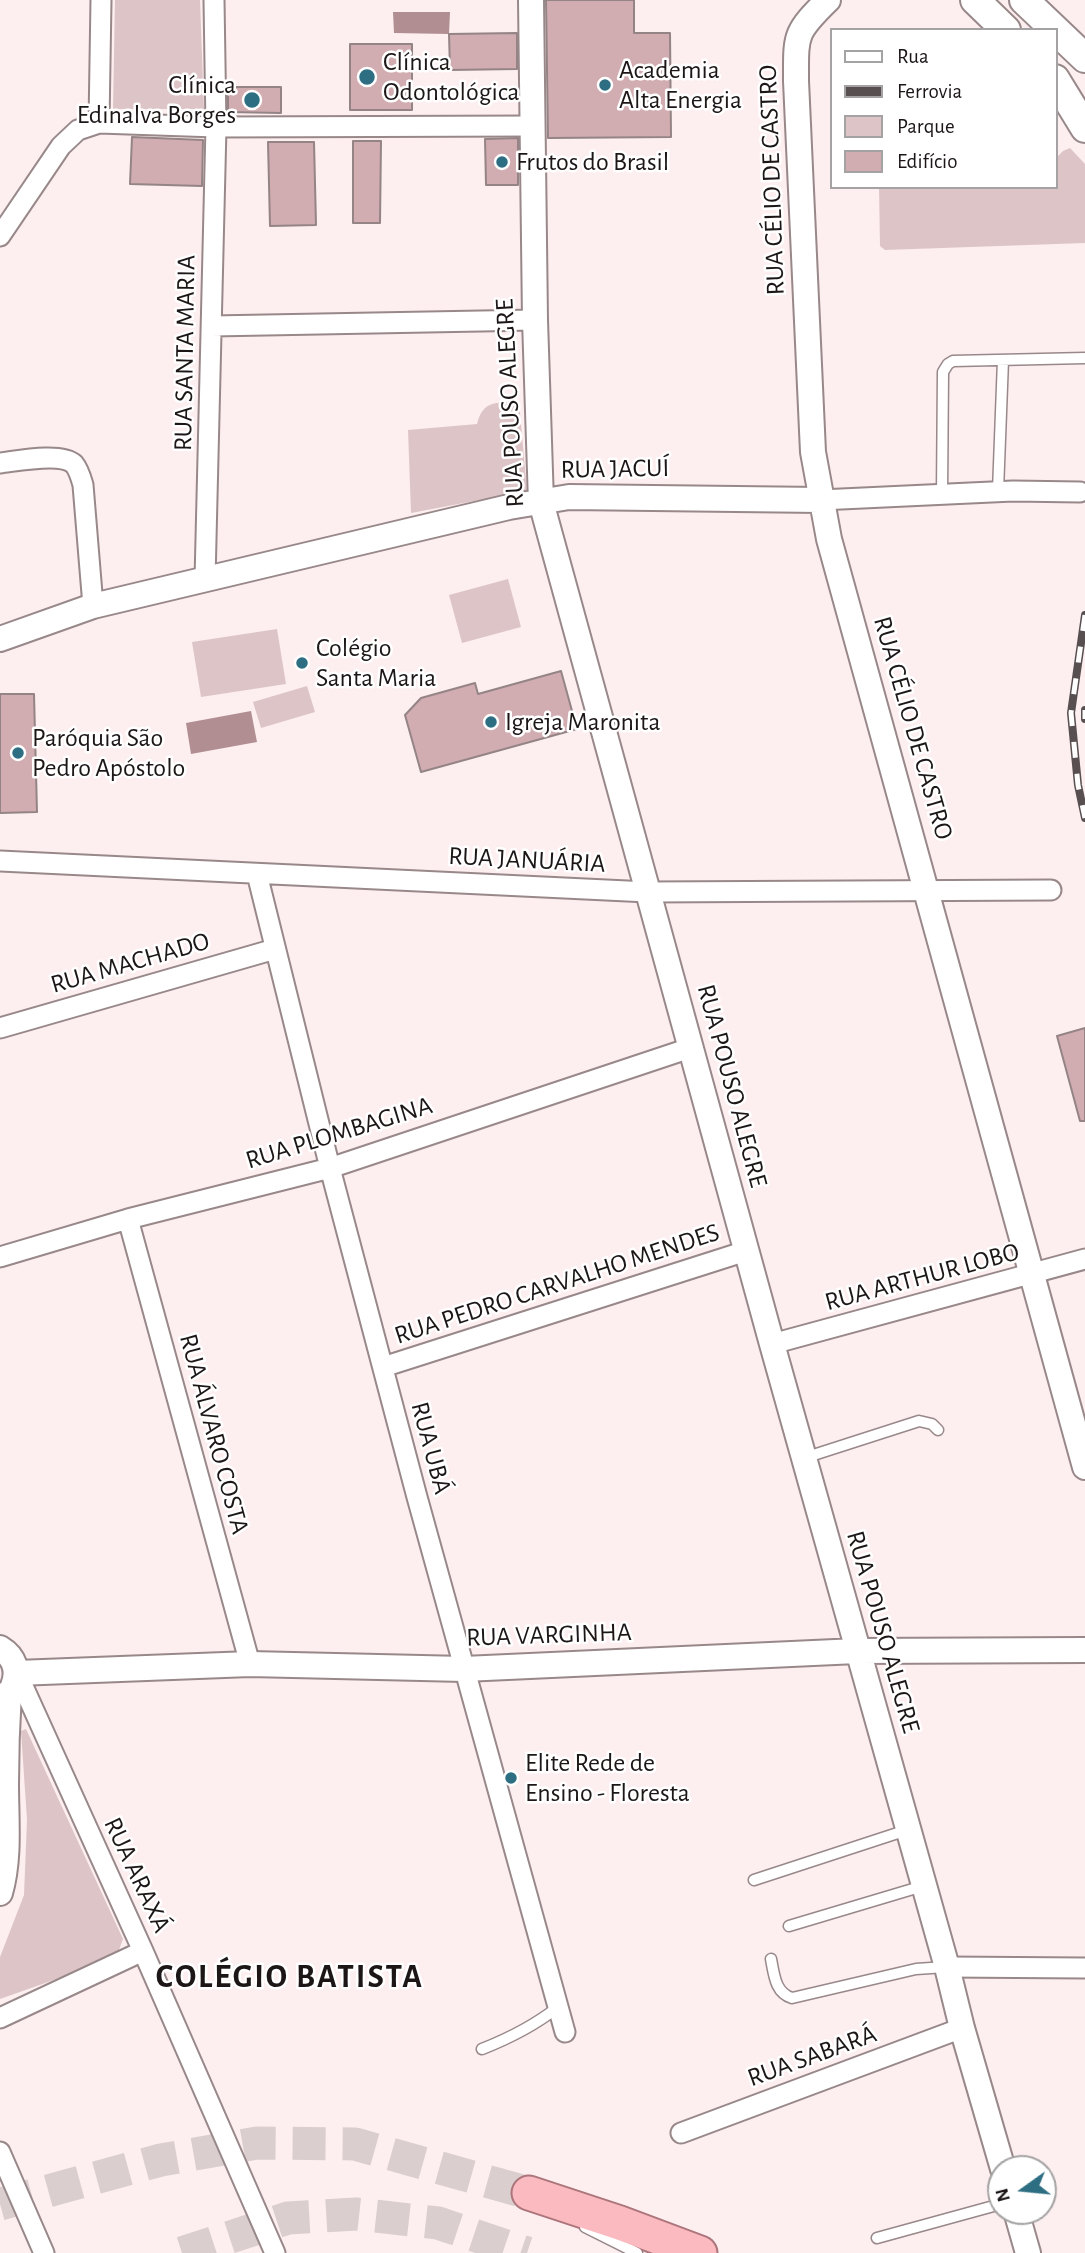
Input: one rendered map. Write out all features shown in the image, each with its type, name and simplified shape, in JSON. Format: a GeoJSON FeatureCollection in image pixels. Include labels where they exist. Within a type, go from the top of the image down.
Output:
{"type":"FeatureCollection","features":[{"type":"Feature","properties":{"kind":"highway"},"geometry":{"type":"LineString","coordinates":[[529,2193],[700,2253]]}},
{"type":"Feature","properties":{"kind":"main road"},"geometry":{"type":"LineString","coordinates":[[975,0],[1004,28]]}},
{"type":"Feature","properties":{"kind":"main road"},"geometry":{"type":"LineString","coordinates":[[1024,0],[1053,28]]}},
{"type":"Feature","properties":{"kind":"main road"},"geometry":{"type":"LineString","coordinates":[[1057,31],[1085,58]]}},
{"type":"Feature","properties":{"kind":"main road"},"geometry":{"type":"LineString","coordinates":[[1057,79],[1085,101]]}},
{"type":"Feature","properties":{"kind":"main road"},"geometry":{"type":"LineString","coordinates":[[1057,80],[1085,128]]}},
{"type":"Feature","properties":{"kind":"street"},"geometry":{"type":"LineString","coordinates":[[99,123],[101,0]]}},
{"type":"Feature","properties":{"kind":"street","name":"RUA SANTA MARIA"},"geometry":{"type":"LineString","coordinates":[[205,580],[216,127],[214,0]]}},
{"type":"Feature","properties":{"kind":"street","name":"RUA POUSO ALEGRE"},"geometry":{"type":"LineString","coordinates":[[531,0],[535,320],[541,502],[803,1459],[999,2155]]}},
{"type":"Feature","properties":{"kind":"street","name":"RUA CÉLIO DE CASTRO"},"geometry":{"type":"LineString","coordinates":[[828,0],[807,20],[796,38],[813,452],[820,500],[1030,1275],[1085,1467]]}},
{"type":"Feature","properties":{"kind":"street"},"geometry":{"type":"LineString","coordinates":[[0,236],[61,146],[78,130],[99,123],[216,127],[534,126]]}},
{"type":"Feature","properties":{"kind":"street"},"geometry":{"type":"LineString","coordinates":[[212,326],[535,320]]}},
{"type":"Feature","properties":{"kind":"street"},"geometry":{"type":"LineString","coordinates":[[0,463],[64,459],[72,463],[80,473],[93,606]]}},
{"type":"Feature","properties":{"kind":"street","name":"RUA JACUÍ"},"geometry":{"type":"LineString","coordinates":[[0,639],[93,606],[509,507],[569,497],[820,500],[999,491],[1080,492]]}},
{"type":"Feature","properties":{"kind":"street","name":"RUA JANUÁRIA"},"geometry":{"type":"LineString","coordinates":[[0,861],[648,892],[1051,890]]}},
{"type":"Feature","properties":{"kind":"street","name":"RUA UBÁ"},"geometry":{"type":"LineString","coordinates":[[257,874],[330,1168],[464,1669],[565,2032]]}},
{"type":"Feature","properties":{"kind":"street","name":"RUA MACHADO"},"geometry":{"type":"LineString","coordinates":[[0,1028],[275,948]]}},
{"type":"Feature","properties":{"kind":"street","name":"RUA PLOMBAGINA"},"geometry":{"type":"LineString","coordinates":[[0,1257],[128,1219],[330,1168],[690,1048]]}},
{"type":"Feature","properties":{"kind":"street","name":"RUA ÁLVARO COSTA"},"geometry":{"type":"LineString","coordinates":[[128,1219],[250,1664]]}},
{"type":"Feature","properties":{"kind":"street","name":"RUA PEDRO CARVALHO MENDES"},"geometry":{"type":"LineString","coordinates":[[383,1367],[746,1251]]}},
{"type":"Feature","properties":{"kind":"street","name":"RUA ARTHUR LOBO"},"geometry":{"type":"LineString","coordinates":[[772,1344],[1085,1259]]}},
{"type":"Feature","properties":{"kind":"street"},"geometry":{"type":"LineString","coordinates":[[0,1648],[11,1657],[6,1730],[8,1771],[3,1774],[6,1858],[0,1893]]}},
{"type":"Feature","properties":{"kind":"street","name":"RUA VARGINHA"},"geometry":{"type":"LineString","coordinates":[[9,1688],[250,1664],[464,1669],[858,1651],[1085,1650]]}},
{"type":"Feature","properties":{"kind":"street","name":"RUA ARAXÁ"},"geometry":{"type":"LineString","coordinates":[[9,1688],[144,1951],[275,2253]]}},
{"type":"Feature","properties":{"kind":"street"},"geometry":{"type":"LineString","coordinates":[[0,2018],[144,1951]]}},
{"type":"Feature","properties":{"kind":"street"},"geometry":{"type":"LineString","coordinates":[[947,1967],[1085,1968]]}},
{"type":"Feature","properties":{"kind":"street","name":"RUA SABARÁ"},"geometry":{"type":"LineString","coordinates":[[681,2133],[962,2028]]}},
{"type":"Feature","properties":{"kind":"street"},"geometry":{"type":"LineString","coordinates":[[0,2152],[44,2253]]}},
{"type":"Feature","properties":{"kind":"street"},"geometry":{"type":"LineString","coordinates":[[1020,2225],[1028,2253]]}},
{"type":"Feature","properties":{"kind":"lane"},"geometry":{"type":"LineString","coordinates":[[942,494],[943,372],[948,364],[953,361],[1085,358]]}},
{"type":"Feature","properties":{"kind":"lane"},"geometry":{"type":"LineString","coordinates":[[999,491],[1003,360]]}},
{"type":"Feature","properties":{"kind":"lane"},"geometry":{"type":"LineString","coordinates":[[803,1459],[919,1421],[932,1424],[937,1430]]}},
{"type":"Feature","properties":{"kind":"lane"},"geometry":{"type":"LineString","coordinates":[[754,1880],[908,1830]]}},
{"type":"Feature","properties":{"kind":"lane"},"geometry":{"type":"LineString","coordinates":[[789,1926],[923,1885]]}},
{"type":"Feature","properties":{"kind":"lane"},"geometry":{"type":"LineString","coordinates":[[771,1959],[778,1987],[784,1996],[792,1998],[916,1969],[947,1967]]}},
{"type":"Feature","properties":{"kind":"lane"},"geometry":{"type":"LineString","coordinates":[[482,2049],[535,2025],[558,2007]]}},
{"type":"Feature","properties":{"kind":"lane"},"geometry":{"type":"LineString","coordinates":[[877,2238],[987,2208]]}},
{"type":"Feature","properties":{"kind":"lane"},"geometry":{"type":"LineString","coordinates":[[580,2225],[637,2253]]}},
{"type":"Feature","properties":{"kind":"green space"},"geometry":{"type":"Polygon","coordinates":[[[115,0],[200,0],[204,109],[113,109],[115,0]]]}},
{"type":"Feature","properties":{"kind":"green space"},"geometry":{"type":"Polygon","coordinates":[[[1070,148],[1085,164],[1085,243],[885,250],[880,246],[879,189],[1057,189],[1057,157],[1070,148]]]}},
{"type":"Feature","properties":{"kind":"green space"},"geometry":{"type":"Polygon","coordinates":[[[519,402],[527,491],[411,513],[408,430],[477,424],[487,406],[519,402]]]}},
{"type":"Feature","properties":{"kind":"green space"},"geometry":{"type":"Polygon","coordinates":[[[508,579],[521,627],[462,643],[449,595],[508,579]]]}},
{"type":"Feature","properties":{"kind":"green space"},"geometry":{"type":"Polygon","coordinates":[[[277,629],[286,684],[201,697],[192,642],[277,629]]]}},
{"type":"Feature","properties":{"kind":"green space"},"geometry":{"type":"Polygon","coordinates":[[[307,686],[315,712],[261,728],[253,702],[307,686]]]}},
{"type":"Feature","properties":{"kind":"green space"},"geometry":{"type":"Polygon","coordinates":[[[26,1729],[123,1939],[116,1958],[0,1999],[0,1957],[24,1895],[27,1820],[21,1731],[26,1729]]]}},
{"type":"Feature","properties":{"kind":"shaded area"},"geometry":{"type":"Polygon","coordinates":[[[393,12],[450,12],[449,34],[394,33],[393,12]]]}},
{"type":"Feature","properties":{"kind":"shaded area"},"geometry":{"type":"Polygon","coordinates":[[[251,711],[257,742],[191,754],[186,723],[251,711]]]}},
{"type":"Feature","properties":{"kind":"building","name":"Academia Alta Energia"},"geometry":{"type":"Polygon","coordinates":[[[546,0],[634,0],[634,33],[670,33],[671,137],[548,138],[546,0]]]}},
{"type":"Feature","properties":{"kind":"building"},"geometry":{"type":"Polygon","coordinates":[[[517,33],[517,69],[450,70],[449,34],[517,33]]]}},
{"type":"Feature","properties":{"kind":"building"},"geometry":{"type":"Polygon","coordinates":[[[350,44],[412,44],[412,110],[350,110],[350,44]]]}},
{"type":"Feature","properties":{"kind":"building","name":"Clínica Edinalva Borges"},"geometry":{"type":"Polygon","coordinates":[[[228,87],[281,87],[281,113],[228,112],[228,87]]]}},
{"type":"Feature","properties":{"kind":"building"},"geometry":{"type":"Polygon","coordinates":[[[132,137],[203,140],[202,186],[130,184],[132,137]]]}},
{"type":"Feature","properties":{"kind":"building","name":"Frutos do Brasil"},"geometry":{"type":"Polygon","coordinates":[[[518,138],[518,185],[486,185],[485,139],[518,138]]]}},
{"type":"Feature","properties":{"kind":"building"},"geometry":{"type":"Polygon","coordinates":[[[353,141],[381,141],[380,223],[353,223],[353,141]]]}},
{"type":"Feature","properties":{"kind":"building"},"geometry":{"type":"Polygon","coordinates":[[[268,142],[314,142],[316,225],[270,226],[268,142]]]}},
{"type":"Feature","properties":{"kind":"building","name":"Igreja Maronita"},"geometry":{"type":"Polygon","coordinates":[[[561,671],[577,729],[421,772],[405,715],[421,698],[475,683],[478,694],[561,671]]]}},
{"type":"Feature","properties":{"kind":"building","name":"Paróquia São Pedro Apóstolo"},"geometry":{"type":"Polygon","coordinates":[[[0,694],[34,694],[37,812],[0,813],[0,694]]]}},
{"type":"Feature","properties":{"kind":"building"},"geometry":{"type":"Polygon","coordinates":[[[1085,1028],[1085,1121],[1080,1121],[1057,1036],[1085,1028]]]}},
{"type":"Feature","properties":{"kind":"tunnel"},"geometry":{"type":"LineString","coordinates":[[0,2204],[161,2160],[257,2143],[355,2144],[529,2193]]}},
{"type":"Feature","properties":{"kind":"tunnel"},"geometry":{"type":"LineString","coordinates":[[182,2253],[288,2218],[356,2214],[438,2223],[527,2253]]}},
{"type":"Feature","properties":{"kind":"railway"},"geometry":{"type":"LineString","coordinates":[[1085,615],[1071,713],[1078,785],[1085,818]]}},
{"type":"Feature","properties":{"kind":"railway"},"geometry":{"type":"LineString","coordinates":[[1085,710],[1085,719]]}},
{"type":"Feature","properties":{"kind":"place","name":"Clínica Odontológica"},"geometry":{"type":"Point","coordinates":[367,77]}},
{"type":"Feature","properties":{"kind":"place","name":"Academia Alta Energia"},"geometry":{"type":"Point","coordinates":[605,85]}},
{"type":"Feature","properties":{"kind":"place","name":"Clínica Edinalva Borges"},"geometry":{"type":"Point","coordinates":[252,100]}},
{"type":"Feature","properties":{"kind":"place","name":"Frutos do Brasil"},"geometry":{"type":"Point","coordinates":[502,162]}},
{"type":"Feature","properties":{"kind":"place","name":"Colégio Santa Maria"},"geometry":{"type":"Point","coordinates":[302,663]}},
{"type":"Feature","properties":{"kind":"place","name":"Igreja Maronita"},"geometry":{"type":"Point","coordinates":[491,722]}},
{"type":"Feature","properties":{"kind":"place","name":"Paróquia São Pedro Apóstolo"},"geometry":{"type":"Point","coordinates":[18,753]}},
{"type":"Feature","properties":{"kind":"place","name":"Elite Rede de Ensino - Floresta"},"geometry":{"type":"Point","coordinates":[511,1778]}},
{"type":"Feature","properties":{"kind":"district","name":"COLÉGIO BATISTA"},"geometry":{"type":"Point","coordinates":[290,1977]}}]}
